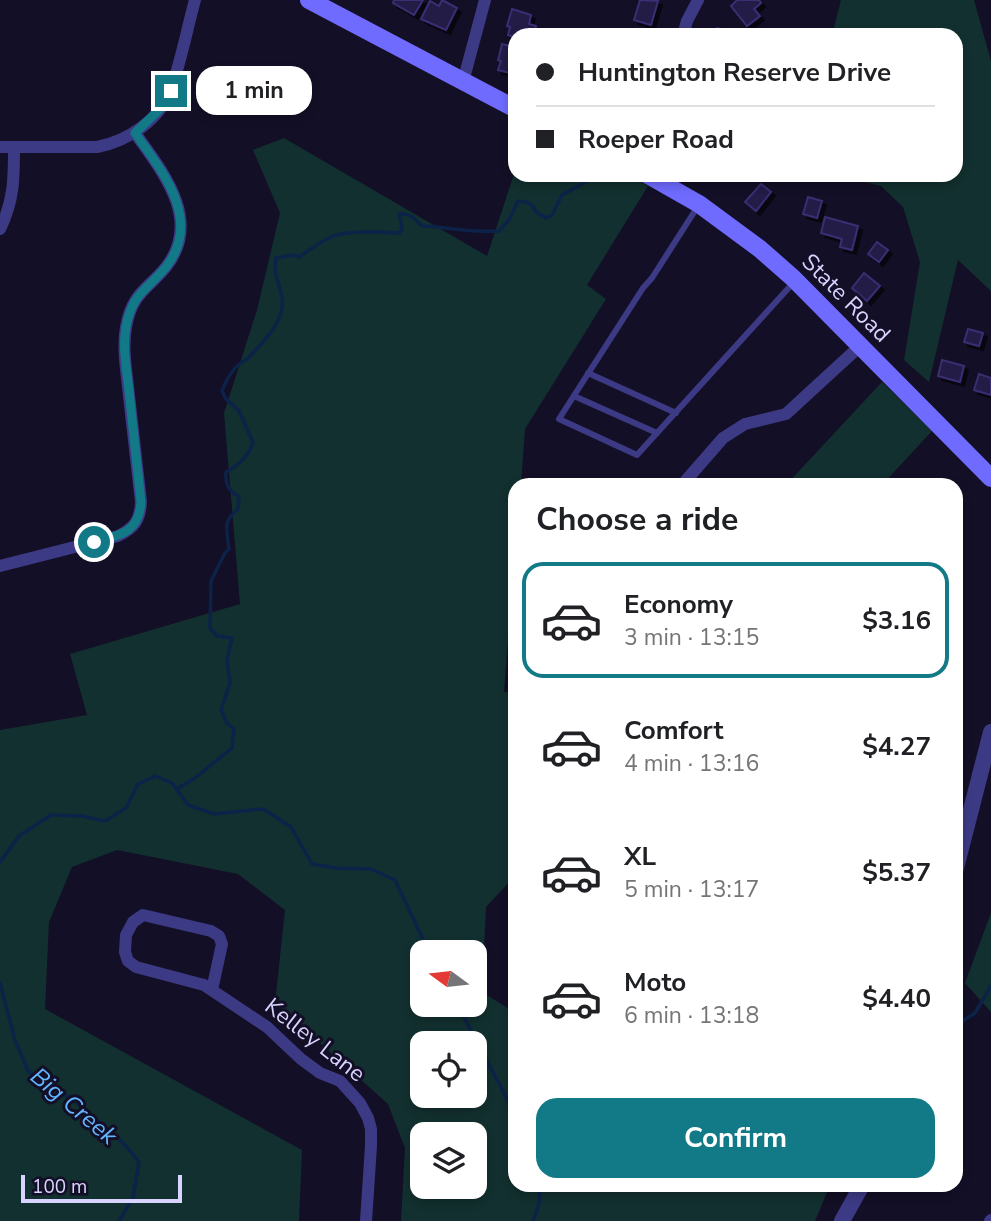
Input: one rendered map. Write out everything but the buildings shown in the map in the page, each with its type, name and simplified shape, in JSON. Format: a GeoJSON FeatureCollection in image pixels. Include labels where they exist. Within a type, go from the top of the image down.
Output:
{"type":"FeatureCollection","features":[{"type":"Feature","properties":{"kind":"main road"},"geometry":{"type":"LineString","coordinates":[[309,0],[508,105]]}},
{"type":"Feature","properties":{"kind":"main road","name":"State Road"},"geometry":{"type":"LineString","coordinates":[[660,182],[699,204],[760,249],[991,478]]}},
{"type":"Feature","properties":{"kind":"street"},"geometry":{"type":"LineString","coordinates":[[0,148],[97,147],[109,145],[135,133],[161,108],[171,91],[195,0]]}},
{"type":"Feature","properties":{"kind":"street"},"geometry":{"type":"LineString","coordinates":[[463,82],[485,0]]}},
{"type":"Feature","properties":{"kind":"street"},"geometry":{"type":"LineString","coordinates":[[685,28],[698,0]]}},
{"type":"Feature","properties":{"kind":"street"},"geometry":{"type":"LineString","coordinates":[[0,566],[118,536],[129,530],[141,511],[125,355],[125,329],[131,308],[140,292],[171,259],[180,227],[177,201],[166,177],[135,133]]}},
{"type":"Feature","properties":{"kind":"street"},"geometry":{"type":"LineString","coordinates":[[0,229],[11,203],[14,148]]}},
{"type":"Feature","properties":{"kind":"street"},"geometry":{"type":"LineString","coordinates":[[688,478],[723,438],[745,424],[786,414],[860,346]]}},
{"type":"Feature","properties":{"kind":"street"},"geometry":{"type":"LineString","coordinates":[[963,841],[991,732]]}},
{"type":"Feature","properties":{"kind":"street","name":"Kelley Lane"},"geometry":{"type":"LineString","coordinates":[[212,990],[222,944],[219,936],[211,930],[143,915],[133,922],[126,935],[125,952],[128,961],[136,967],[204,985],[267,1027],[320,1073],[340,1081],[360,1103],[371,1129],[366,1221]]}},
{"type":"Feature","properties":{"kind":"street"},"geometry":{"type":"LineString","coordinates":[[842,1221],[858,1192]]}},
{"type":"Feature","properties":{"kind":"lane"},"geometry":{"type":"LineString","coordinates":[[699,204],[559,419],[637,455],[795,281]]}},
{"type":"Feature","properties":{"kind":"lane"},"geometry":{"type":"LineString","coordinates":[[589,373],[676,413]]}},
{"type":"Feature","properties":{"kind":"lane"},"geometry":{"type":"LineString","coordinates":[[574,396],[657,433]]}},
{"type":"Feature","properties":{"kind":"green space"},"geometry":{"type":"Polygon","coordinates":[[[841,0],[974,0],[991,61],[991,291],[958,260],[929,382],[904,360],[920,262],[903,207],[881,186],[865,182],[963,182],[963,28],[834,28],[841,0]]]}},
{"type":"Feature","properties":{"kind":"green space"},"geometry":{"type":"Polygon","coordinates":[[[284,138],[487,256],[511,182],[641,182],[648,186],[587,285],[606,299],[525,429],[522,478],[508,478],[508,639],[504,692],[508,692],[508,883],[486,907],[484,940],[410,940],[410,1017],[487,1017],[487,995],[508,1008],[508,1192],[827,1192],[815,1221],[401,1221],[405,1148],[388,1104],[275,1003],[285,910],[238,874],[117,850],[72,867],[49,922],[45,1009],[302,1150],[299,1221],[0,1221],[0,730],[87,715],[70,654],[240,604],[224,413],[257,310],[280,213],[253,150],[284,138]]]}},
{"type":"Feature","properties":{"kind":"green space"},"geometry":{"type":"Polygon","coordinates":[[[882,382],[932,431],[888,478],[793,478],[882,382]]]}},
{"type":"Feature","properties":{"kind":"green space"},"geometry":{"type":"Polygon","coordinates":[[[991,913],[991,1012],[965,983],[991,913]]]}},
{"type":"Feature","properties":{"kind":"waterway"},"geometry":{"type":"LineString","coordinates":[[177,789],[232,748],[234,729],[227,723],[221,710],[230,683],[227,660],[232,638],[217,636],[210,628],[211,581],[229,549],[228,522],[238,509],[239,497],[228,486],[226,472],[243,460],[253,442],[239,411],[226,399],[222,391],[232,372],[266,339],[277,323],[282,297],[276,274],[276,258],[292,255],[299,257],[324,240],[340,234],[399,233],[402,228],[399,214],[409,215],[422,226],[499,231],[509,220],[518,201],[529,204],[546,218],[552,215],[562,195],[585,182]]}},
{"type":"Feature","properties":{"kind":"waterway","name":"Big Creek"},"geometry":{"type":"LineString","coordinates":[[0,862],[19,836],[51,815],[82,816],[105,821],[126,808],[138,784],[155,776],[172,783],[188,805],[214,814],[263,809],[291,827],[312,864],[371,869],[395,880],[423,940]]}},
{"type":"Feature","properties":{"kind":"waterway","name":"Big Creek"},"geometry":{"type":"LineString","coordinates":[[0,983],[15,1040],[28,1071],[76,1102],[125,1145],[139,1162],[133,1198],[119,1221]]}},
{"type":"Feature","properties":{"kind":"waterway"},"geometry":{"type":"LineString","coordinates":[[963,1021],[975,1013],[991,986]]}},
{"type":"Feature","properties":{"kind":"waterway","name":"Big Creek"},"geometry":{"type":"LineString","coordinates":[[464,1017],[508,1101]]}},
{"type":"Feature","properties":{"kind":"waterway"},"geometry":{"type":"LineString","coordinates":[[533,1221],[540,1192]]}},
{"type":"Feature","properties":{"kind":"route"},"geometry":{"type":"LineString","coordinates":[[94,542],[118,536],[129,530],[141,511],[125,355],[125,329],[131,308],[140,292],[171,259],[180,227],[177,201],[166,177],[135,133],[161,108],[171,91]]}}]}
